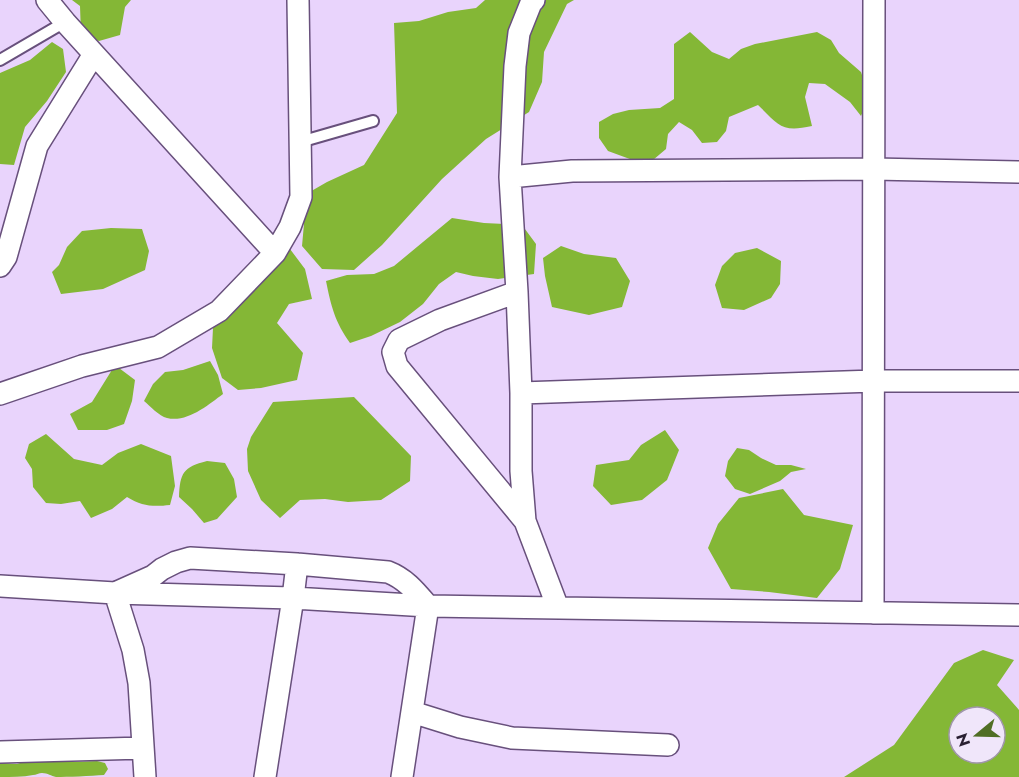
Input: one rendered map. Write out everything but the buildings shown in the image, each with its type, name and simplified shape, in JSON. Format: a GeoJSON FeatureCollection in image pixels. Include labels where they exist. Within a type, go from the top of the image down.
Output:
{"type":"FeatureCollection","features":[{"type":"Feature","properties":{"kind":"street"},"geometry":{"type":"LineString","coordinates":[[47,0],[274,254]]}},
{"type":"Feature","properties":{"kind":"street"},"geometry":{"type":"LineString","coordinates":[[0,394],[82,366],[158,347],[219,311],[274,254],[290,226],[301,197],[298,0]]}},
{"type":"Feature","properties":{"kind":"street"},"geometry":{"type":"LineString","coordinates":[[534,0],[519,33],[516,55],[510,177],[521,393],[521,471],[525,521],[558,608]]}},
{"type":"Feature","properties":{"kind":"street"},"geometry":{"type":"LineString","coordinates":[[873,613],[874,0]]}},
{"type":"Feature","properties":{"kind":"street"},"geometry":{"type":"LineString","coordinates":[[0,266],[6,258],[37,146],[94,54]]}},
{"type":"Feature","properties":{"kind":"street"},"geometry":{"type":"LineString","coordinates":[[510,177],[572,171],[874,169],[1019,172]]}},
{"type":"Feature","properties":{"kind":"street"},"geometry":{"type":"LineString","coordinates":[[517,292],[440,320],[399,340],[393,352],[398,366],[525,521]]}},
{"type":"Feature","properties":{"kind":"street"},"geometry":{"type":"LineString","coordinates":[[521,393],[874,381],[1019,381]]}},
{"type":"Feature","properties":{"kind":"street"},"geometry":{"type":"LineString","coordinates":[[115,593],[153,576],[162,568],[190,558],[388,572],[407,583],[428,606]]}},
{"type":"Feature","properties":{"kind":"street"},"geometry":{"type":"LineString","coordinates":[[266,777],[297,564]]}},
{"type":"Feature","properties":{"kind":"street"},"geometry":{"type":"LineString","coordinates":[[0,586],[428,606],[1019,615]]}},
{"type":"Feature","properties":{"kind":"street"},"geometry":{"type":"LineString","coordinates":[[115,593],[133,650],[139,683],[145,777]]}},
{"type":"Feature","properties":{"kind":"street"},"geometry":{"type":"LineString","coordinates":[[402,777],[428,606]]}},
{"type":"Feature","properties":{"kind":"street"},"geometry":{"type":"LineString","coordinates":[[412,712],[460,727],[512,738],[668,745]]}},
{"type":"Feature","properties":{"kind":"street"},"geometry":{"type":"LineString","coordinates":[[0,752],[143,748]]}},
{"type":"Feature","properties":{"kind":"lane"},"geometry":{"type":"LineString","coordinates":[[0,60],[65,22]]}},
{"type":"Feature","properties":{"kind":"lane"},"geometry":{"type":"LineString","coordinates":[[300,142],[373,121]]}},
{"type":"Feature","properties":{"kind":"green space"},"geometry":{"type":"Polygon","coordinates":[[[72,0],[131,0],[125,7],[120,35],[99,41],[81,34],[80,6],[72,0]]]}},
{"type":"Feature","properties":{"kind":"green space"},"geometry":{"type":"Polygon","coordinates":[[[485,0],[574,0],[567,4],[544,52],[542,82],[529,112],[486,139],[442,179],[382,245],[354,270],[322,269],[302,246],[304,224],[301,197],[364,165],[397,113],[394,23],[419,21],[448,12],[476,8],[485,0]]]}},
{"type":"Feature","properties":{"kind":"green space"},"geometry":{"type":"Polygon","coordinates":[[[690,32],[712,52],[729,59],[741,49],[755,44],[817,32],[831,40],[839,53],[861,72],[866,87],[867,102],[861,116],[850,102],[825,84],[809,83],[805,97],[812,126],[787,128],[781,126],[758,105],[729,117],[726,131],[717,142],[702,143],[692,130],[679,122],[668,134],[666,149],[653,160],[638,162],[608,151],[599,138],[599,122],[613,114],[629,110],[660,108],[674,99],[674,44],[690,32]]]}},
{"type":"Feature","properties":{"kind":"green space"},"geometry":{"type":"Polygon","coordinates":[[[52,42],[63,49],[66,72],[47,101],[25,127],[14,165],[0,164],[0,73],[30,60],[52,42]]]}},
{"type":"Feature","properties":{"kind":"green space"},"geometry":{"type":"Polygon","coordinates":[[[452,218],[522,225],[536,244],[534,274],[498,279],[456,272],[439,284],[423,304],[400,322],[350,343],[334,313],[326,281],[347,275],[374,274],[394,266],[452,218]]]}},
{"type":"Feature","properties":{"kind":"green space"},"geometry":{"type":"Polygon","coordinates":[[[111,228],[142,229],[149,251],[145,270],[103,289],[61,294],[52,272],[59,265],[67,247],[82,231],[111,228]]]}},
{"type":"Feature","properties":{"kind":"green space"},"geometry":{"type":"Polygon","coordinates":[[[561,246],[584,254],[616,258],[630,281],[622,307],[589,315],[552,307],[543,258],[561,246]]]}},
{"type":"Feature","properties":{"kind":"green space"},"geometry":{"type":"Polygon","coordinates":[[[757,248],[781,261],[780,284],[771,298],[744,310],[722,308],[715,285],[722,266],[735,253],[757,248]]]}},
{"type":"Feature","properties":{"kind":"green space"},"geometry":{"type":"Polygon","coordinates":[[[290,249],[305,269],[312,299],[289,304],[277,323],[303,353],[297,380],[261,388],[238,390],[222,378],[212,348],[213,328],[239,304],[260,269],[290,249]]]}},
{"type":"Feature","properties":{"kind":"green space"},"geometry":{"type":"Polygon","coordinates":[[[210,361],[218,375],[223,394],[204,408],[190,416],[175,419],[161,415],[144,401],[153,384],[165,372],[183,370],[210,361]]]}},
{"type":"Feature","properties":{"kind":"green space"},"geometry":{"type":"Polygon","coordinates":[[[115,365],[135,380],[132,401],[124,424],[107,430],[78,430],[70,414],[92,402],[115,365]]]}},
{"type":"Feature","properties":{"kind":"green space"},"geometry":{"type":"Polygon","coordinates":[[[354,397],[411,456],[410,481],[381,500],[348,502],[325,499],[300,500],[280,518],[261,500],[248,471],[247,449],[251,437],[273,402],[354,397]]]}},
{"type":"Feature","properties":{"kind":"green space"},"geometry":{"type":"Polygon","coordinates":[[[665,430],[679,450],[667,480],[642,500],[611,505],[593,486],[596,465],[629,460],[641,445],[665,430]]]}},
{"type":"Feature","properties":{"kind":"green space"},"geometry":{"type":"Polygon","coordinates":[[[46,434],[74,459],[102,465],[118,453],[141,444],[171,456],[175,486],[170,505],[147,505],[127,497],[112,509],[91,518],[80,501],[61,504],[46,503],[33,487],[32,469],[25,458],[29,444],[46,434]]]}},
{"type":"Feature","properties":{"kind":"green space"},"geometry":{"type":"Polygon","coordinates":[[[737,448],[749,450],[776,465],[791,465],[806,469],[791,472],[780,481],[750,494],[735,489],[725,476],[728,461],[737,448]]]}},
{"type":"Feature","properties":{"kind":"green space"},"geometry":{"type":"Polygon","coordinates":[[[207,461],[225,463],[234,479],[237,497],[217,519],[204,523],[179,497],[180,482],[184,472],[207,461]]]}},
{"type":"Feature","properties":{"kind":"green space"},"geometry":{"type":"Polygon","coordinates":[[[783,489],[804,515],[853,525],[840,569],[817,598],[731,589],[708,548],[718,524],[739,498],[783,489]]]}},
{"type":"Feature","properties":{"kind":"green space"},"geometry":{"type":"Polygon","coordinates":[[[983,650],[1014,660],[997,685],[1019,710],[1019,777],[844,777],[894,745],[954,663],[983,650]]]}},
{"type":"Feature","properties":{"kind":"green space"},"geometry":{"type":"Polygon","coordinates":[[[32,759],[97,761],[105,763],[108,769],[104,775],[56,777],[42,773],[0,777],[0,763],[17,764],[32,759]]]}}]}
